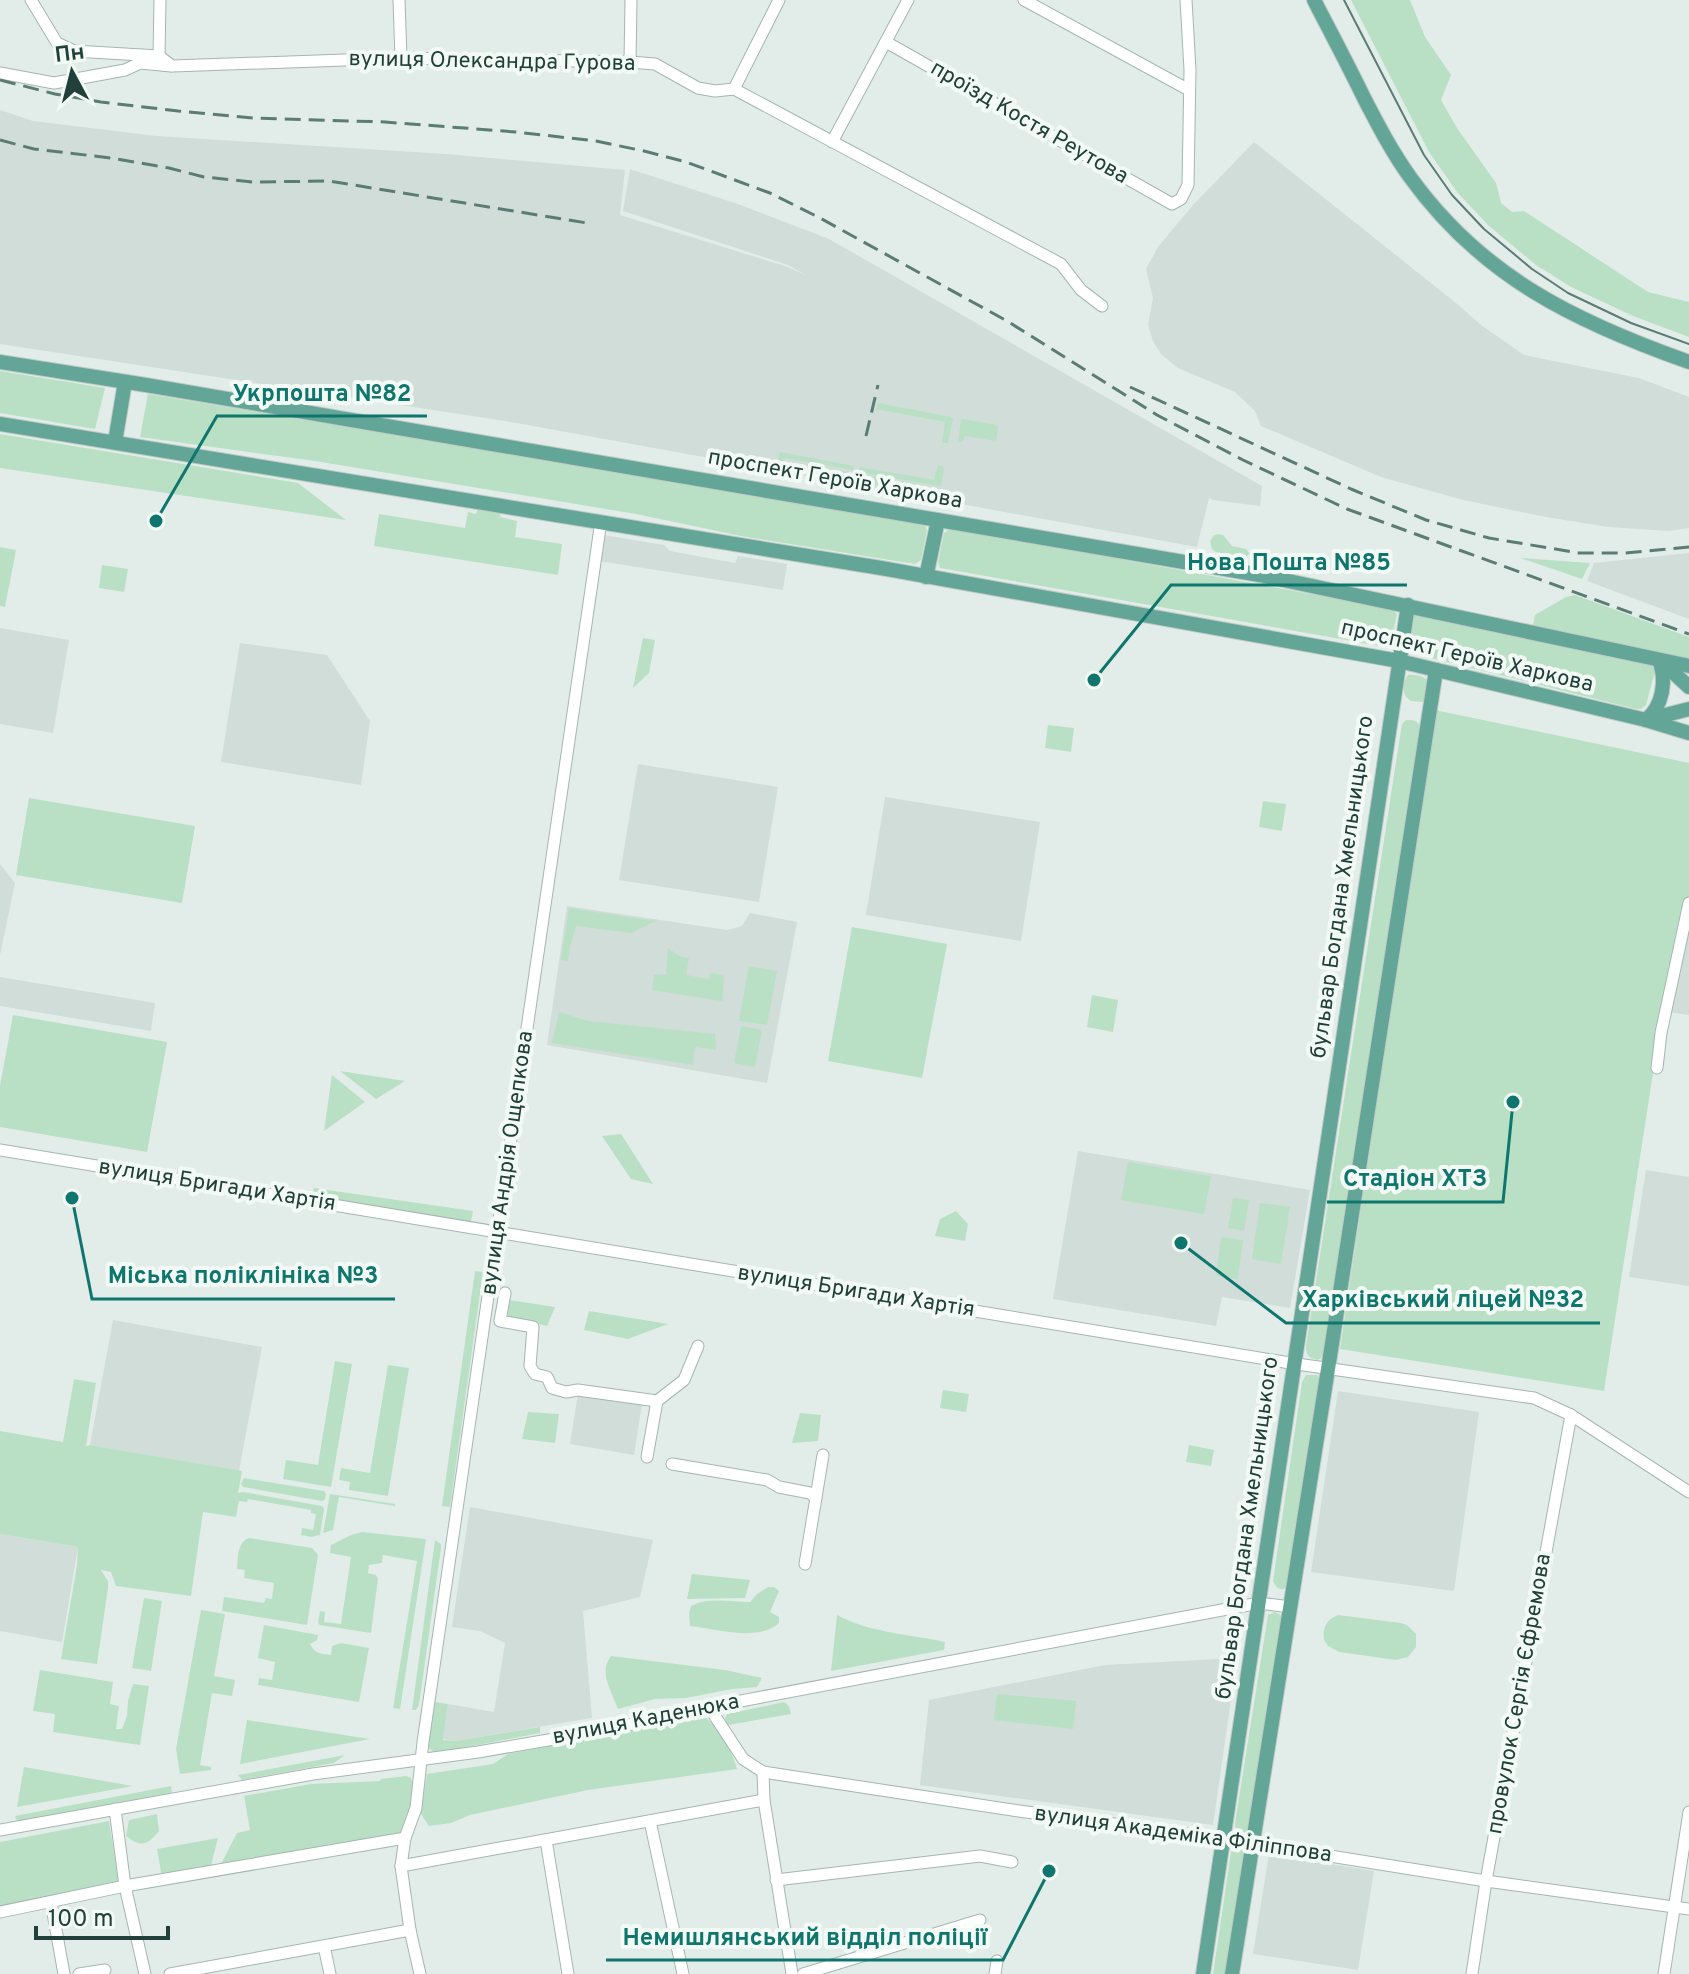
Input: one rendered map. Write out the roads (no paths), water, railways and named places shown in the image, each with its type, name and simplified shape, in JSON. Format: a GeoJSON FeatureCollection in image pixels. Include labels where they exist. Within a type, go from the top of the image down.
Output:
{"type":"FeatureCollection","features":[{"type":"Feature","properties":{"kind":"main road"},"geometry":{"type":"LineString","coordinates":[[1314,0],[1381,131],[1409,177],[1465,240],[1488,262],[1546,301],[1595,326],[1689,362]]}},
{"type":"Feature","properties":{"kind":"main road","name":"проспект Героїв Харкова"},"geometry":{"type":"LineString","coordinates":[[0,362],[1218,567],[1689,666]]}},
{"type":"Feature","properties":{"kind":"main road"},"geometry":{"type":"LineString","coordinates":[[115,442],[125,382]]}},
{"type":"Feature","properties":{"kind":"main road","name":"проспект Героїв Харкова"},"geometry":{"type":"LineString","coordinates":[[0,424],[601,521],[1399,661],[1689,733]]}},
{"type":"Feature","properties":{"kind":"main road"},"geometry":{"type":"LineString","coordinates":[[926,577],[938,520]]}},
{"type":"Feature","properties":{"kind":"main road","name":"бульвар Богдана Хмельницького"},"geometry":{"type":"LineString","coordinates":[[1203,1974],[1408,605]]}},
{"type":"Feature","properties":{"kind":"main road"},"geometry":{"type":"LineString","coordinates":[[1659,660],[1689,687]]}},
{"type":"Feature","properties":{"kind":"main road"},"geometry":{"type":"LineString","coordinates":[[1646,720],[1653,714],[1660,697],[1664,677],[1659,660]]}},
{"type":"Feature","properties":{"kind":"main road"},"geometry":{"type":"LineString","coordinates":[[1232,1974],[1436,670]]}},
{"type":"Feature","properties":{"kind":"main road"},"geometry":{"type":"LineString","coordinates":[[1646,720],[1689,709]]}},
{"type":"Feature","properties":{"kind":"street"},"geometry":{"type":"LineString","coordinates":[[31,0],[57,43],[74,51],[159,56],[172,66]]}},
{"type":"Feature","properties":{"kind":"street"},"geometry":{"type":"LineString","coordinates":[[159,56],[160,0]]}},
{"type":"Feature","properties":{"kind":"street"},"geometry":{"type":"LineString","coordinates":[[399,0],[401,58]]}},
{"type":"Feature","properties":{"kind":"street"},"geometry":{"type":"LineString","coordinates":[[630,62],[631,0]]}},
{"type":"Feature","properties":{"kind":"street"},"geometry":{"type":"LineString","coordinates":[[734,89],[779,0]]}},
{"type":"Feature","properties":{"kind":"street"},"geometry":{"type":"LineString","coordinates":[[832,142],[908,0]]}},
{"type":"Feature","properties":{"kind":"street"},"geometry":{"type":"LineString","coordinates":[[1024,0],[1189,90],[1186,0]]}},
{"type":"Feature","properties":{"kind":"street","name":"проїзд Костя Реутова"},"geometry":{"type":"LineString","coordinates":[[886,42],[1172,204],[1181,199],[1188,185],[1189,90]]}},
{"type":"Feature","properties":{"kind":"street","name":"вулиця Олександра Гурова"},"geometry":{"type":"LineString","coordinates":[[0,73],[54,83],[125,70],[140,63],[172,66],[401,58],[655,64],[698,88],[715,91],[734,89],[1061,264],[1081,290],[1102,306]]}},
{"type":"Feature","properties":{"kind":"street","name":"вулиця Андрія Ощепкова"},"geometry":{"type":"LineString","coordinates":[[420,1974],[401,1866],[405,1838],[416,1808],[601,521]]}},
{"type":"Feature","properties":{"kind":"street"},"geometry":{"type":"LineString","coordinates":[[1657,1068],[1661,1033],[1689,903]]}},
{"type":"Feature","properties":{"kind":"street","name":"вулиця Бригади Хартія"},"geometry":{"type":"LineString","coordinates":[[0,1150],[1295,1364],[1534,1398],[1571,1415],[1689,1492]]}},
{"type":"Feature","properties":{"kind":"street"},"geometry":{"type":"LineString","coordinates":[[505,1293],[500,1321],[533,1327],[531,1371],[547,1377],[552,1388],[657,1401]]}},
{"type":"Feature","properties":{"kind":"street"},"geometry":{"type":"LineString","coordinates":[[647,1457],[657,1401],[684,1380],[698,1346]]}},
{"type":"Feature","properties":{"kind":"street","name":"провулок Сергія Єфремова"},"geometry":{"type":"LineString","coordinates":[[1472,1974],[1486,1881],[1571,1415]]}},
{"type":"Feature","properties":{"kind":"street"},"geometry":{"type":"LineString","coordinates":[[805,1564],[823,1455]]}},
{"type":"Feature","properties":{"kind":"street"},"geometry":{"type":"LineString","coordinates":[[672,1464],[767,1480],[779,1487],[810,1493],[816,1498]]}},
{"type":"Feature","properties":{"kind":"street","name":"вулиця Каденюка"},"geometry":{"type":"LineString","coordinates":[[0,1830],[313,1774],[601,1731],[709,1707],[1259,1603],[1290,1607]]}},
{"type":"Feature","properties":{"kind":"street"},"geometry":{"type":"LineString","coordinates":[[709,1707],[743,1759],[763,1772],[764,1800],[792,1974]]}},
{"type":"Feature","properties":{"kind":"street","name":"вулиця Академіка Філіппова"},"geometry":{"type":"LineString","coordinates":[[763,1772],[1689,1909]]}},
{"type":"Feature","properties":{"kind":"street"},"geometry":{"type":"LineString","coordinates":[[401,1866],[764,1800]]}},
{"type":"Feature","properties":{"kind":"street"},"geometry":{"type":"LineString","coordinates":[[115,1809],[125,1886],[145,1974]]}},
{"type":"Feature","properties":{"kind":"street"},"geometry":{"type":"LineString","coordinates":[[1664,1974],[1689,1812]]}},
{"type":"Feature","properties":{"kind":"street"},"geometry":{"type":"LineString","coordinates":[[650,1821],[683,1974]]}},
{"type":"Feature","properties":{"kind":"street"},"geometry":{"type":"LineString","coordinates":[[0,1912],[125,1886],[405,1838]]}},
{"type":"Feature","properties":{"kind":"street"},"geometry":{"type":"LineString","coordinates":[[546,1840],[568,1974]]}},
{"type":"Feature","properties":{"kind":"street"},"geometry":{"type":"LineString","coordinates":[[776,1880],[980,1856],[1012,1862]]}},
{"type":"Feature","properties":{"kind":"street"},"geometry":{"type":"LineString","coordinates":[[51,1902],[64,1974]]}},
{"type":"Feature","properties":{"kind":"street"},"geometry":{"type":"LineString","coordinates":[[803,1974],[980,1920]]}},
{"type":"Feature","properties":{"kind":"street"},"geometry":{"type":"LineString","coordinates":[[170,1974],[232,1968],[410,1930]]}},
{"type":"Feature","properties":{"kind":"street"},"geometry":{"type":"LineString","coordinates":[[324,1946],[330,1974]]}},
{"type":"Feature","properties":{"kind":"street"},"geometry":{"type":"LineString","coordinates":[[995,1974],[997,1961]]}},
{"type":"Feature","properties":{"kind":"street"},"geometry":{"type":"LineString","coordinates":[[79,1974],[105,1970]]}},
{"type":"Feature","properties":{"kind":"tram line"},"geometry":{"type":"LineString","coordinates":[[1344,0],[1424,155],[1452,195],[1484,229],[1532,269],[1568,293],[1631,323],[1689,344]]}},
{"type":"Feature","properties":{"kind":"railway"},"geometry":{"type":"LineString","coordinates":[[0,80],[55,94],[178,111],[254,118],[385,122],[596,141],[686,162],[770,193],[820,218],[1007,321],[1157,415],[1347,509],[1689,634]]}},
{"type":"Feature","properties":{"kind":"railway"},"geometry":{"type":"LineString","coordinates":[[0,140],[34,149],[111,158],[204,177],[253,182],[329,181],[587,223]]}},
{"type":"Feature","properties":{"kind":"railway"},"geometry":{"type":"LineString","coordinates":[[866,436],[878,385]]}},
{"type":"Feature","properties":{"kind":"railway"},"geometry":{"type":"LineString","coordinates":[[1130,387],[1351,489],[1426,520],[1489,538],[1579,553],[1625,553],[1689,547]]}},
{"type":"Feature","properties":{"kind":"place","name":"Укрпошта №82"},"geometry":{"type":"Point","coordinates":[156,521]}},
{"type":"Feature","properties":{"kind":"place","name":"Нова Пошта №85"},"geometry":{"type":"Point","coordinates":[1094,680]}},
{"type":"Feature","properties":{"kind":"place","name":"Стадіон ХТЗ"},"geometry":{"type":"Point","coordinates":[1513,1102]}},
{"type":"Feature","properties":{"kind":"place","name":"Міська поліклініка №3"},"geometry":{"type":"Point","coordinates":[72,1198]}},
{"type":"Feature","properties":{"kind":"place","name":"Харківський ліцей №32"},"geometry":{"type":"Point","coordinates":[1181,1243]}},
{"type":"Feature","properties":{"kind":"place","name":"Немишлянський відділ поліції"},"geometry":{"type":"Point","coordinates":[1049,1871]}}]}
